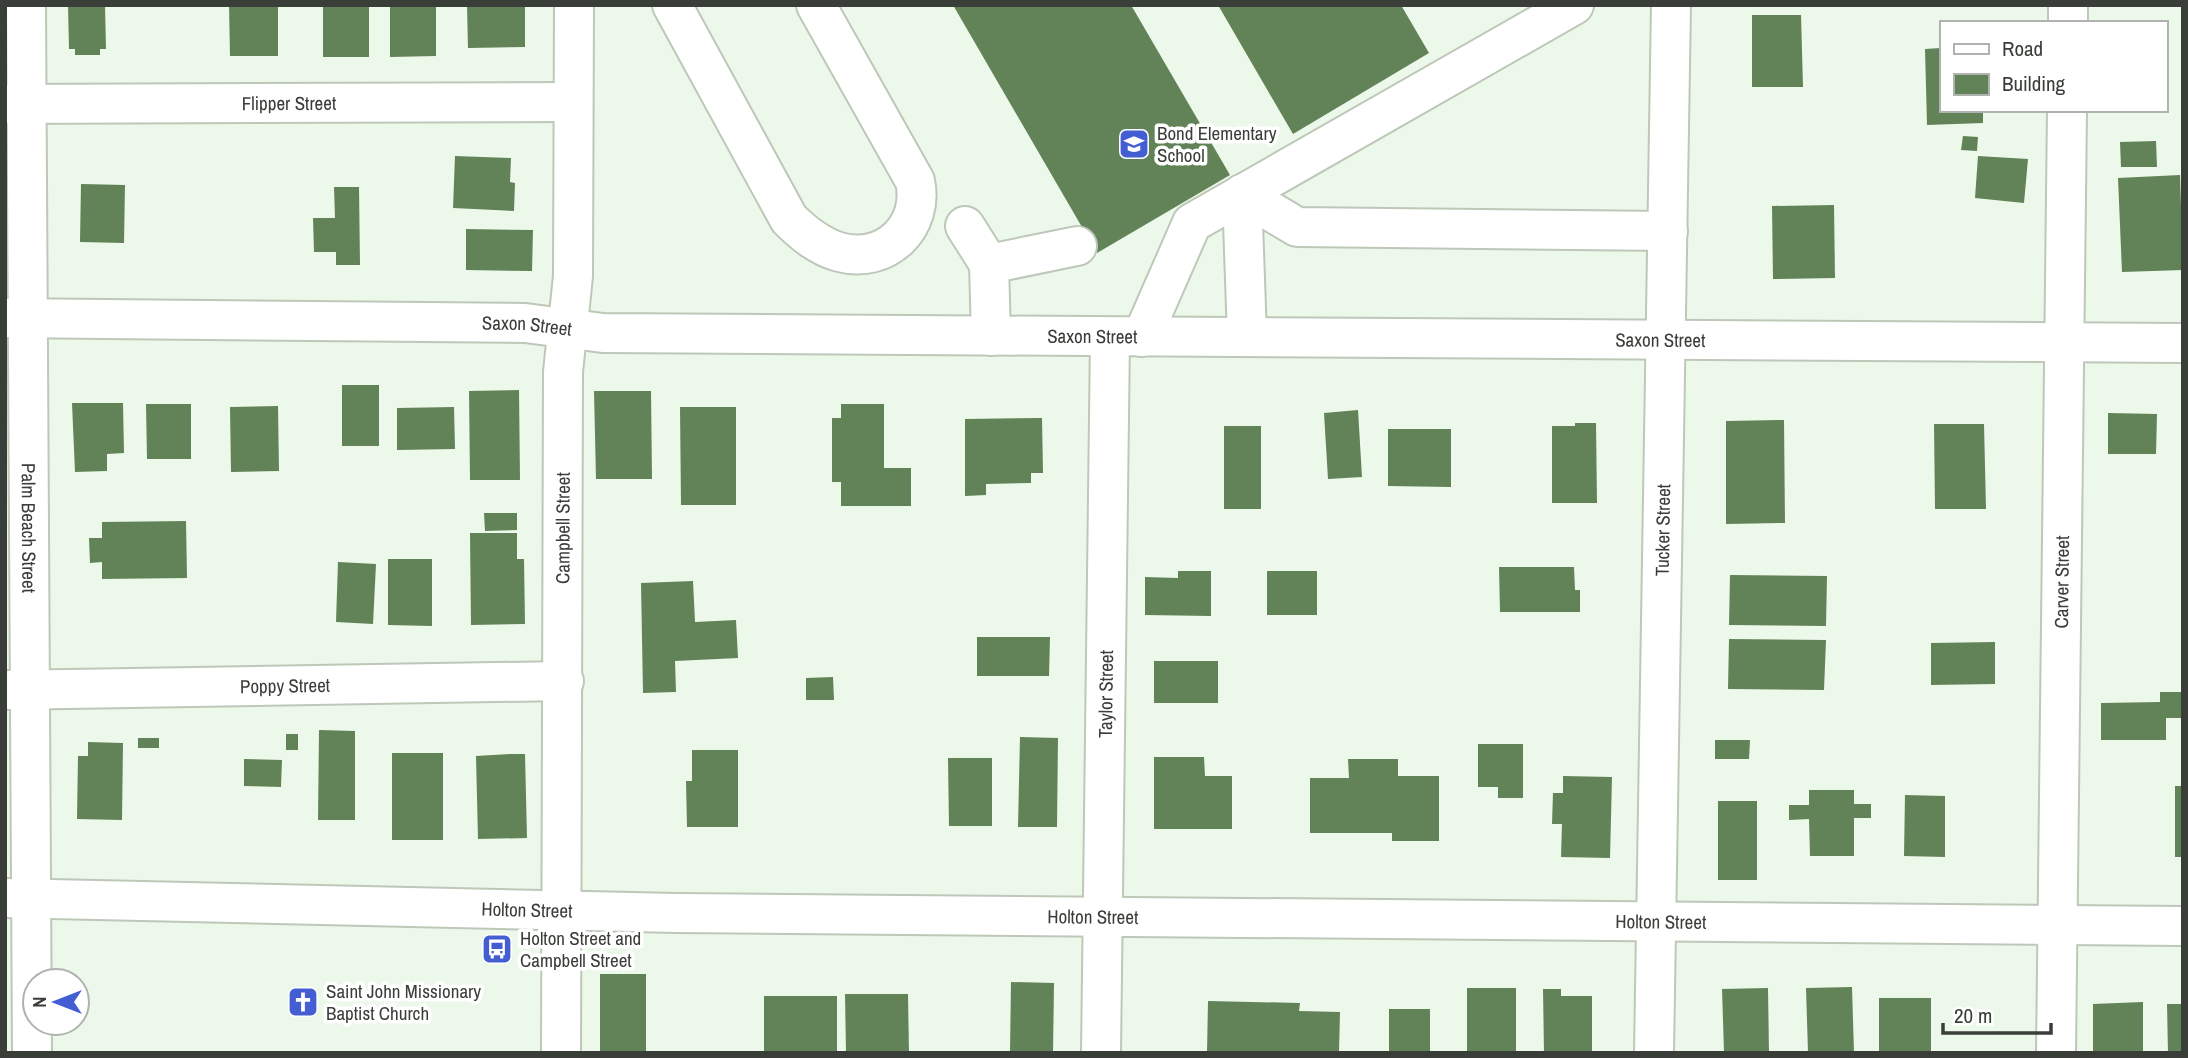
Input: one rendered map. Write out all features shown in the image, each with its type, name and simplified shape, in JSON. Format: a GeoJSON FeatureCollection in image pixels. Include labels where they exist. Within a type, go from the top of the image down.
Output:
{"type":"FeatureCollection","features":[{"type":"Feature","properties":{"kind":"street","name":"Palm Beach Street"},"geometry":{"type":"LineString","coordinates":[[26,5],[16,103],[18,898],[32,1053]]}},
{"type":"Feature","properties":{"kind":"street","name":"Campbell Street"},"geometry":{"type":"LineString","coordinates":[[561,1053],[563,372],[573,276],[571,102],[574,5]]}},
{"type":"Feature","properties":{"kind":"street"},"geometry":{"type":"LineString","coordinates":[[672,5],[789,219],[807,237],[824,247],[861,255],[886,247],[910,228],[919,197],[915,181],[816,5]]}},
{"type":"Feature","properties":{"kind":"street"},"geometry":{"type":"LineString","coordinates":[[1126,337],[1192,223],[1574,5]]}},
{"type":"Feature","properties":{"kind":"street","name":"Tucker Street"},"geometry":{"type":"LineString","coordinates":[[1654,1053],[1668,340],[1671,5]]}},
{"type":"Feature","properties":{"kind":"street","name":"Flipper Street"},"geometry":{"type":"LineString","coordinates":[[16,103],[571,102]]}},
{"type":"Feature","properties":{"kind":"street","name":"Carver Street"},"geometry":{"type":"LineString","coordinates":[[2056,1053],[2055,926],[2067,112]]}},
{"type":"Feature","properties":{"kind":"street"},"geometry":{"type":"LineString","coordinates":[[1242,194],[1297,227],[1668,231]]}},
{"type":"Feature","properties":{"kind":"street"},"geometry":{"type":"LineString","coordinates":[[1242,194],[1247,337]]}},
{"type":"Feature","properties":{"kind":"street"},"geometry":{"type":"LineString","coordinates":[[965,226],[989,264],[991,336]]}},
{"type":"Feature","properties":{"kind":"street"},"geometry":{"type":"LineString","coordinates":[[989,264],[1077,246]]}},
{"type":"Feature","properties":{"kind":"street","name":"Saxon Street"},"geometry":{"type":"LineString","coordinates":[[16,318],[525,323],[603,333],[2183,343]]}},
{"type":"Feature","properties":{"kind":"street","name":"Taylor Street"},"geometry":{"type":"LineString","coordinates":[[1101,1053],[1103,918],[1126,337]]}},
{"type":"Feature","properties":{"kind":"street","name":"Poppy Street"},"geometry":{"type":"LineString","coordinates":[[18,690],[564,681]]}},
{"type":"Feature","properties":{"kind":"street","name":"Holton Street"},"geometry":{"type":"LineString","coordinates":[[18,898],[562,912],[2183,926]]}},
{"type":"Feature","properties":{"kind":"building"},"geometry":{"type":"Polygon","coordinates":[[[68,5],[105,5],[106,49],[100,49],[100,55],[75,55],[75,49],[69,49],[68,5]]]}},
{"type":"Feature","properties":{"kind":"building"},"geometry":{"type":"Polygon","coordinates":[[[229,5],[278,5],[278,56],[230,56],[229,5]]]}},
{"type":"Feature","properties":{"kind":"building"},"geometry":{"type":"Polygon","coordinates":[[[323,5],[369,5],[369,57],[323,57],[323,5]]]}},
{"type":"Feature","properties":{"kind":"building"},"geometry":{"type":"Polygon","coordinates":[[[390,5],[436,5],[436,56],[390,57],[390,5]]]}},
{"type":"Feature","properties":{"kind":"building"},"geometry":{"type":"Polygon","coordinates":[[[467,5],[525,5],[525,47],[468,48],[467,5]]]}},
{"type":"Feature","properties":{"kind":"building"},"geometry":{"type":"Polygon","coordinates":[[[953,5],[1131,5],[1230,175],[1097,253],[953,5]]]}},
{"type":"Feature","properties":{"kind":"building"},"geometry":{"type":"Polygon","coordinates":[[[1218,5],[1401,5],[1429,53],[1293,134],[1218,5]]]}},
{"type":"Feature","properties":{"kind":"building"},"geometry":{"type":"Polygon","coordinates":[[[1752,15],[1801,15],[1803,87],[1752,87],[1752,15]]]}},
{"type":"Feature","properties":{"kind":"building"},"geometry":{"type":"Polygon","coordinates":[[[1940,48],[1940,112],[1983,112],[1983,123],[1927,125],[1925,49],[1940,48]]]}},
{"type":"Feature","properties":{"kind":"building"},"geometry":{"type":"Polygon","coordinates":[[[1963,136],[1978,137],[1977,151],[1961,150],[1963,136]]]}},
{"type":"Feature","properties":{"kind":"building"},"geometry":{"type":"Polygon","coordinates":[[[2156,141],[2157,167],[2121,167],[2120,142],[2156,141]]]}},
{"type":"Feature","properties":{"kind":"building"},"geometry":{"type":"Polygon","coordinates":[[[455,156],[511,158],[510,182],[515,183],[514,211],[453,208],[455,156]]]}},
{"type":"Feature","properties":{"kind":"building"},"geometry":{"type":"Polygon","coordinates":[[[1978,156],[2028,159],[2024,203],[1975,198],[1978,156]]]}},
{"type":"Feature","properties":{"kind":"building"},"geometry":{"type":"Polygon","coordinates":[[[2180,175],[2183,270],[2122,272],[2118,178],[2180,175]]]}},
{"type":"Feature","properties":{"kind":"building"},"geometry":{"type":"Polygon","coordinates":[[[81,184],[125,185],[124,243],[80,242],[81,184]]]}},
{"type":"Feature","properties":{"kind":"building"},"geometry":{"type":"Polygon","coordinates":[[[334,187],[359,187],[360,265],[336,265],[336,252],[314,252],[313,218],[335,218],[334,187]]]}},
{"type":"Feature","properties":{"kind":"building"},"geometry":{"type":"Polygon","coordinates":[[[1834,205],[1835,278],[1773,279],[1772,206],[1834,205]]]}},
{"type":"Feature","properties":{"kind":"building"},"geometry":{"type":"Polygon","coordinates":[[[466,229],[533,230],[532,271],[466,270],[466,229]]]}},
{"type":"Feature","properties":{"kind":"building"},"geometry":{"type":"Polygon","coordinates":[[[342,385],[379,385],[379,446],[342,446],[342,385]]]}},
{"type":"Feature","properties":{"kind":"building"},"geometry":{"type":"Polygon","coordinates":[[[519,390],[520,480],[470,480],[469,391],[519,390]]]}},
{"type":"Feature","properties":{"kind":"building"},"geometry":{"type":"Polygon","coordinates":[[[594,391],[651,391],[652,479],[596,479],[594,391]]]}},
{"type":"Feature","properties":{"kind":"building"},"geometry":{"type":"Polygon","coordinates":[[[72,403],[123,403],[124,453],[107,454],[107,471],[75,472],[72,403]]]}},
{"type":"Feature","properties":{"kind":"building"},"geometry":{"type":"Polygon","coordinates":[[[146,404],[191,404],[191,459],[147,459],[146,404]]]}},
{"type":"Feature","properties":{"kind":"building"},"geometry":{"type":"Polygon","coordinates":[[[841,404],[884,404],[884,468],[911,468],[911,506],[841,506],[841,482],[832,482],[832,418],[841,418],[841,404]]]}},
{"type":"Feature","properties":{"kind":"building"},"geometry":{"type":"Polygon","coordinates":[[[278,406],[279,471],[231,472],[230,407],[278,406]]]}},
{"type":"Feature","properties":{"kind":"building"},"geometry":{"type":"Polygon","coordinates":[[[454,407],[455,449],[397,450],[397,408],[454,407]]]}},
{"type":"Feature","properties":{"kind":"building"},"geometry":{"type":"Polygon","coordinates":[[[680,407],[736,407],[736,505],[681,505],[680,407]]]}},
{"type":"Feature","properties":{"kind":"building"},"geometry":{"type":"Polygon","coordinates":[[[1358,410],[1362,477],[1328,479],[1324,413],[1358,410]]]}},
{"type":"Feature","properties":{"kind":"building"},"geometry":{"type":"Polygon","coordinates":[[[2108,413],[2157,414],[2156,454],[2108,454],[2108,413]]]}},
{"type":"Feature","properties":{"kind":"building"},"geometry":{"type":"Polygon","coordinates":[[[1042,418],[1043,473],[1031,473],[1031,483],[986,484],[986,495],[965,496],[965,419],[1042,418]]]}},
{"type":"Feature","properties":{"kind":"building"},"geometry":{"type":"Polygon","coordinates":[[[1784,420],[1785,523],[1726,524],[1726,421],[1784,420]]]}},
{"type":"Feature","properties":{"kind":"building"},"geometry":{"type":"Polygon","coordinates":[[[1575,423],[1596,423],[1597,503],[1552,503],[1552,426],[1575,426],[1575,423]]]}},
{"type":"Feature","properties":{"kind":"building"},"geometry":{"type":"Polygon","coordinates":[[[1934,424],[1984,424],[1986,509],[1935,509],[1934,424]]]}},
{"type":"Feature","properties":{"kind":"building"},"geometry":{"type":"Polygon","coordinates":[[[1224,426],[1261,426],[1261,509],[1224,509],[1224,426]]]}},
{"type":"Feature","properties":{"kind":"building"},"geometry":{"type":"Polygon","coordinates":[[[1388,429],[1451,429],[1451,487],[1388,486],[1388,429]]]}},
{"type":"Feature","properties":{"kind":"building"},"geometry":{"type":"Polygon","coordinates":[[[484,513],[517,513],[517,530],[485,531],[484,513]]]}},
{"type":"Feature","properties":{"kind":"building"},"geometry":{"type":"Polygon","coordinates":[[[186,521],[187,578],[102,579],[102,562],[90,563],[89,538],[102,538],[102,522],[186,521]]]}},
{"type":"Feature","properties":{"kind":"building"},"geometry":{"type":"Polygon","coordinates":[[[470,533],[517,533],[517,559],[524,559],[525,624],[471,625],[470,533]]]}},
{"type":"Feature","properties":{"kind":"building"},"geometry":{"type":"Polygon","coordinates":[[[388,559],[432,559],[432,626],[388,625],[388,559]]]}},
{"type":"Feature","properties":{"kind":"building"},"geometry":{"type":"Polygon","coordinates":[[[338,562],[376,564],[373,624],[336,622],[338,562]]]}},
{"type":"Feature","properties":{"kind":"building"},"geometry":{"type":"Polygon","coordinates":[[[1499,567],[1574,567],[1575,590],[1580,590],[1580,612],[1500,612],[1499,567]]]}},
{"type":"Feature","properties":{"kind":"building"},"geometry":{"type":"Polygon","coordinates":[[[1178,571],[1211,571],[1211,616],[1145,615],[1145,577],[1178,578],[1178,571]]]}},
{"type":"Feature","properties":{"kind":"building"},"geometry":{"type":"Polygon","coordinates":[[[1267,571],[1317,571],[1317,615],[1267,615],[1267,571]]]}},
{"type":"Feature","properties":{"kind":"building"},"geometry":{"type":"Polygon","coordinates":[[[1730,575],[1827,576],[1826,626],[1729,625],[1730,575]]]}},
{"type":"Feature","properties":{"kind":"building"},"geometry":{"type":"Polygon","coordinates":[[[693,581],[695,622],[736,620],[738,658],[675,661],[676,692],[643,693],[641,583],[693,581]]]}},
{"type":"Feature","properties":{"kind":"building"},"geometry":{"type":"Polygon","coordinates":[[[977,637],[1050,637],[1049,676],[977,676],[977,637]]]}},
{"type":"Feature","properties":{"kind":"building"},"geometry":{"type":"Polygon","coordinates":[[[1729,639],[1826,640],[1824,690],[1728,689],[1729,639]]]}},
{"type":"Feature","properties":{"kind":"building"},"geometry":{"type":"Polygon","coordinates":[[[1995,642],[1995,684],[1931,685],[1931,643],[1995,642]]]}},
{"type":"Feature","properties":{"kind":"building"},"geometry":{"type":"Polygon","coordinates":[[[1154,661],[1218,661],[1218,703],[1154,703],[1154,661]]]}},
{"type":"Feature","properties":{"kind":"building"},"geometry":{"type":"Polygon","coordinates":[[[833,677],[834,700],[806,700],[806,678],[833,677]]]}},
{"type":"Feature","properties":{"kind":"building"},"geometry":{"type":"Polygon","coordinates":[[[2160,692],[2183,692],[2183,718],[2166,718],[2166,740],[2101,740],[2101,703],[2160,702],[2160,692]]]}},
{"type":"Feature","properties":{"kind":"building"},"geometry":{"type":"Polygon","coordinates":[[[319,730],[355,731],[355,820],[318,820],[319,730]]]}},
{"type":"Feature","properties":{"kind":"building"},"geometry":{"type":"Polygon","coordinates":[[[286,734],[298,734],[298,750],[286,750],[286,734]]]}},
{"type":"Feature","properties":{"kind":"building"},"geometry":{"type":"Polygon","coordinates":[[[1020,737],[1058,738],[1057,827],[1018,827],[1020,737]]]}},
{"type":"Feature","properties":{"kind":"building"},"geometry":{"type":"Polygon","coordinates":[[[138,738],[159,738],[159,748],[138,748],[138,738]]]}},
{"type":"Feature","properties":{"kind":"building"},"geometry":{"type":"Polygon","coordinates":[[[1715,740],[1750,740],[1749,759],[1715,759],[1715,740]]]}},
{"type":"Feature","properties":{"kind":"building"},"geometry":{"type":"Polygon","coordinates":[[[88,742],[123,743],[122,820],[77,819],[78,756],[88,756],[88,742]]]}},
{"type":"Feature","properties":{"kind":"building"},"geometry":{"type":"Polygon","coordinates":[[[1478,744],[1523,744],[1523,798],[1498,798],[1498,787],[1478,787],[1478,744]]]}},
{"type":"Feature","properties":{"kind":"building"},"geometry":{"type":"Polygon","coordinates":[[[692,750],[738,750],[738,827],[687,827],[686,781],[692,781],[692,750]]]}},
{"type":"Feature","properties":{"kind":"building"},"geometry":{"type":"Polygon","coordinates":[[[392,753],[443,753],[443,840],[392,840],[392,753]]]}},
{"type":"Feature","properties":{"kind":"building"},"geometry":{"type":"Polygon","coordinates":[[[525,754],[527,838],[478,839],[476,756],[525,754]]]}},
{"type":"Feature","properties":{"kind":"building"},"geometry":{"type":"Polygon","coordinates":[[[1154,757],[1204,757],[1205,776],[1232,776],[1232,829],[1154,829],[1154,757]]]}},
{"type":"Feature","properties":{"kind":"building"},"geometry":{"type":"Polygon","coordinates":[[[948,758],[992,758],[992,826],[949,826],[948,758]]]}},
{"type":"Feature","properties":{"kind":"building"},"geometry":{"type":"Polygon","coordinates":[[[244,759],[282,760],[281,787],[244,786],[244,759]]]}},
{"type":"Feature","properties":{"kind":"building"},"geometry":{"type":"Polygon","coordinates":[[[1348,759],[1398,759],[1398,776],[1439,776],[1439,841],[1392,841],[1392,833],[1310,833],[1310,778],[1349,778],[1348,759]]]}},
{"type":"Feature","properties":{"kind":"building"},"geometry":{"type":"Polygon","coordinates":[[[1563,776],[1612,777],[1610,858],[1561,857],[1562,824],[1552,824],[1553,793],[1563,793],[1563,776]]]}},
{"type":"Feature","properties":{"kind":"building"},"geometry":{"type":"Polygon","coordinates":[[[2175,786],[2183,786],[2183,857],[2175,857],[2175,786]]]}},
{"type":"Feature","properties":{"kind":"building"},"geometry":{"type":"Polygon","coordinates":[[[1809,790],[1854,790],[1854,804],[1871,804],[1871,818],[1854,818],[1854,856],[1810,856],[1809,819],[1789,820],[1789,805],[1809,805],[1809,790]]]}},
{"type":"Feature","properties":{"kind":"building"},"geometry":{"type":"Polygon","coordinates":[[[1905,795],[1945,796],[1945,857],[1904,856],[1905,795]]]}},
{"type":"Feature","properties":{"kind":"building"},"geometry":{"type":"Polygon","coordinates":[[[1718,801],[1757,801],[1757,880],[1718,880],[1718,801]]]}},
{"type":"Feature","properties":{"kind":"building"},"geometry":{"type":"Polygon","coordinates":[[[600,974],[646,974],[646,1053],[600,1053],[600,974]]]}},
{"type":"Feature","properties":{"kind":"building"},"geometry":{"type":"Polygon","coordinates":[[[1011,982],[1054,983],[1053,1053],[1010,1053],[1011,982]]]}},
{"type":"Feature","properties":{"kind":"building"},"geometry":{"type":"Polygon","coordinates":[[[1852,987],[1854,1053],[1808,1053],[1806,988],[1852,987]]]}},
{"type":"Feature","properties":{"kind":"building"},"geometry":{"type":"Polygon","coordinates":[[[1467,988],[1516,988],[1516,1053],[1467,1053],[1467,988]]]}},
{"type":"Feature","properties":{"kind":"building"},"geometry":{"type":"Polygon","coordinates":[[[1768,988],[1769,1053],[1724,1053],[1722,989],[1768,988]]]}},
{"type":"Feature","properties":{"kind":"building"},"geometry":{"type":"Polygon","coordinates":[[[1543,989],[1561,989],[1561,996],[1592,996],[1592,1053],[1544,1053],[1543,989]]]}},
{"type":"Feature","properties":{"kind":"building"},"geometry":{"type":"Polygon","coordinates":[[[845,994],[908,994],[909,1053],[846,1053],[845,994]]]}},
{"type":"Feature","properties":{"kind":"building"},"geometry":{"type":"Polygon","coordinates":[[[764,996],[837,996],[837,1053],[764,1053],[764,996]]]}},
{"type":"Feature","properties":{"kind":"building"},"geometry":{"type":"Polygon","coordinates":[[[1879,998],[1931,998],[1931,1053],[1879,1053],[1879,998]]]}},
{"type":"Feature","properties":{"kind":"building"},"geometry":{"type":"Polygon","coordinates":[[[1208,1001],[1300,1003],[1299,1011],[1340,1012],[1339,1052],[1207,1053],[1208,1001]]]}},
{"type":"Feature","properties":{"kind":"building"},"geometry":{"type":"Polygon","coordinates":[[[2143,1002],[2143,1053],[2093,1053],[2093,1004],[2143,1002]]]}},
{"type":"Feature","properties":{"kind":"building"},"geometry":{"type":"Polygon","coordinates":[[[2167,1004],[2183,1004],[2183,1053],[2168,1053],[2167,1004]]]}},
{"type":"Feature","properties":{"kind":"building"},"geometry":{"type":"Polygon","coordinates":[[[1389,1009],[1430,1009],[1430,1053],[1389,1053],[1389,1009]]]}},
{"type":"Feature","properties":{"kind":"place","name":"Bond Elementary School"},"geometry":{"type":"Point","coordinates":[1134,144]}},
{"type":"Feature","properties":{"kind":"place","name":"Holton Street and Campbell Street"},"geometry":{"type":"Point","coordinates":[497,949]}},
{"type":"Feature","properties":{"kind":"place","name":"Saint John Missionary Baptist Church"},"geometry":{"type":"Point","coordinates":[303,1002]}}]}
